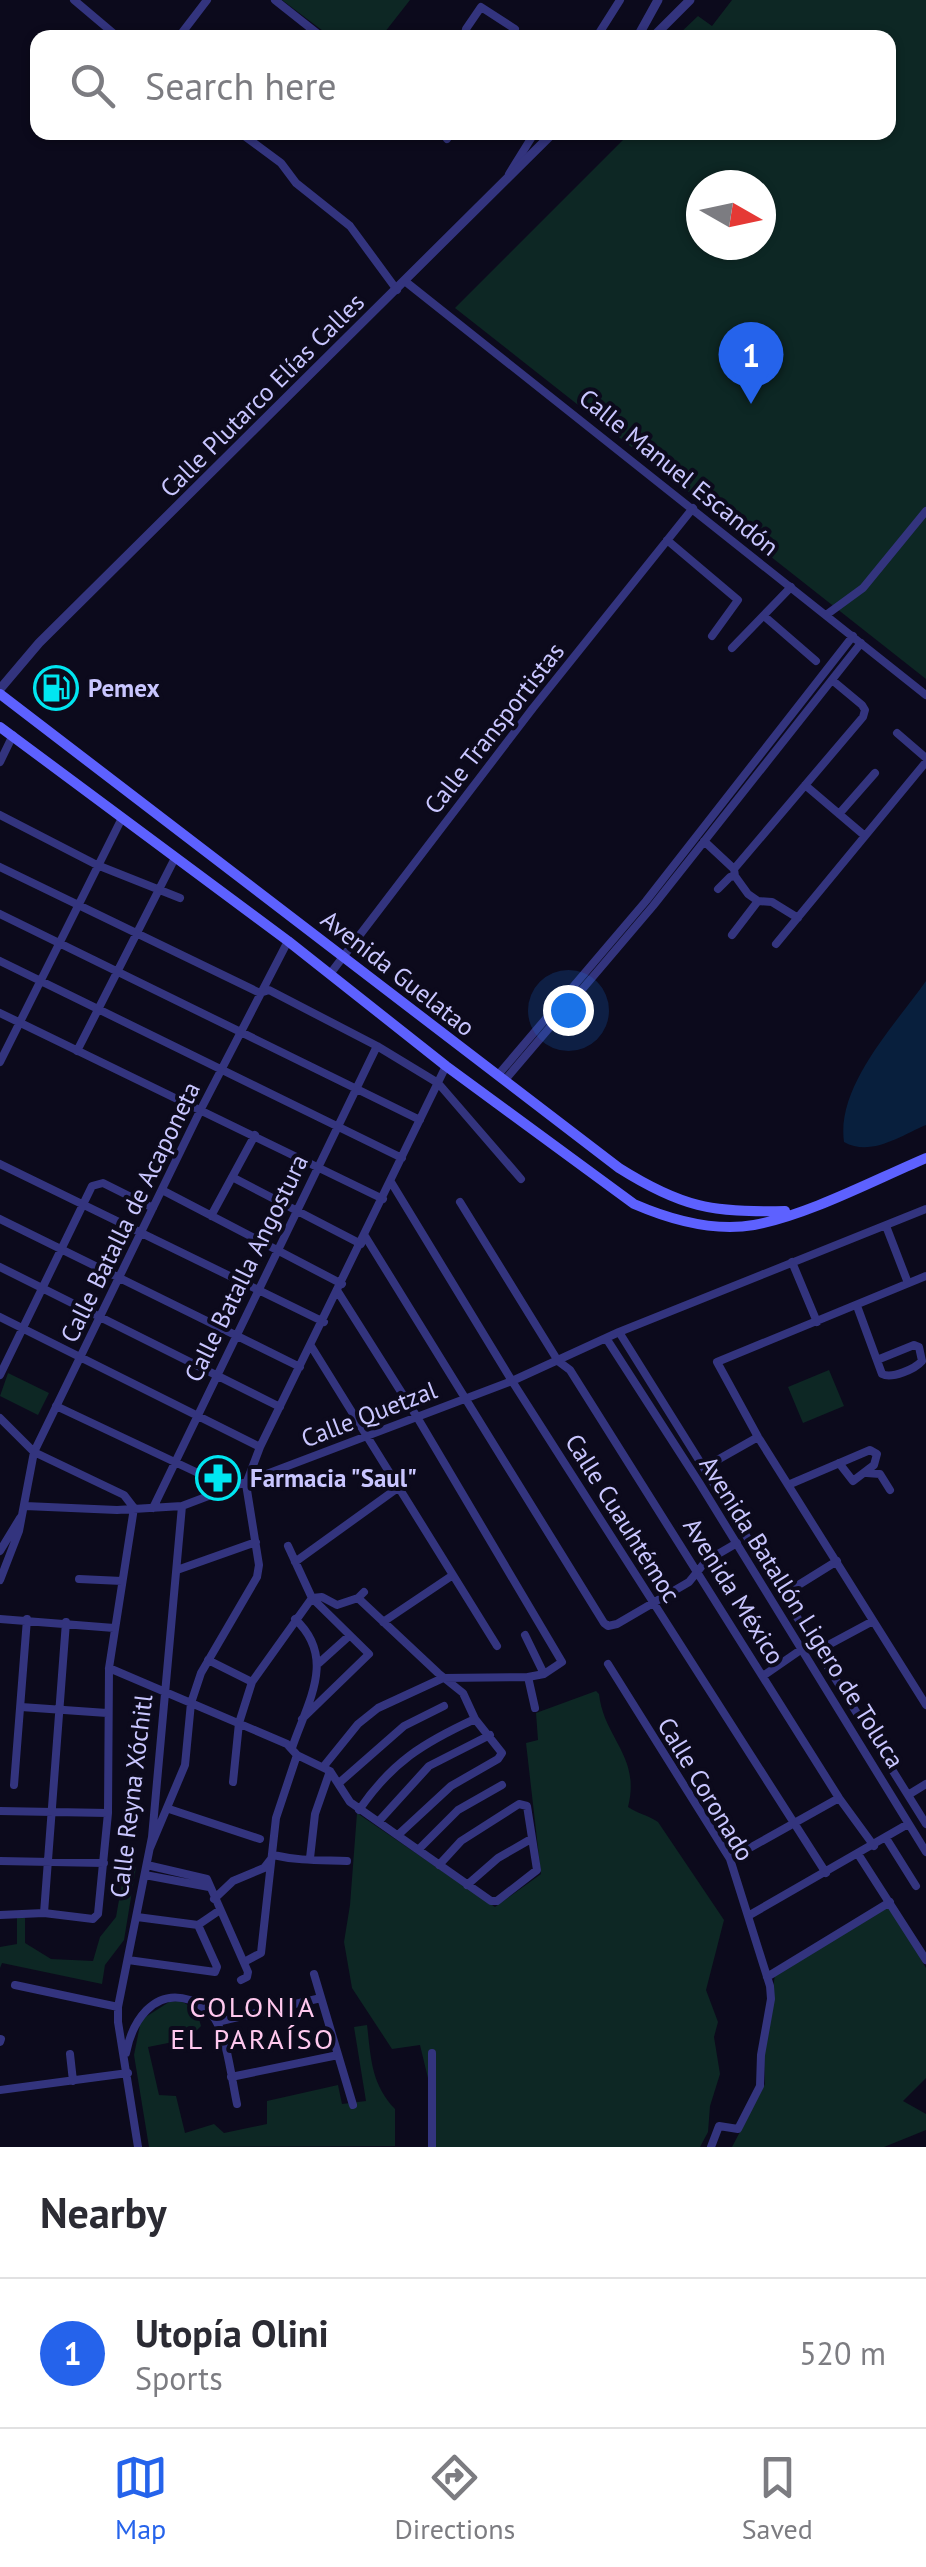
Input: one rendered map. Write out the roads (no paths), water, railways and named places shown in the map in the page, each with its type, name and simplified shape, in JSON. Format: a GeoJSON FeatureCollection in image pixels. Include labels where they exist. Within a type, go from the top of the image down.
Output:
{"type":"FeatureCollection","features":[{"type":"Feature","properties":{"kind":"main road","name":"Avenida Guelatao"},"geometry":{"type":"LineString","coordinates":[[0,692],[619,1168],[695,1207],[721,1211],[801,1210]]}},
{"type":"Feature","properties":{"kind":"main road","name":"Avenida Guelatao"},"geometry":{"type":"LineString","coordinates":[[0,727],[288,941],[608,1187],[660,1215],[724,1227],[754,1225],[801,1210],[926,1158]]}},
{"type":"Feature","properties":{"kind":"street"},"geometry":{"type":"LineString","coordinates":[[74,0],[110,30]]}},
{"type":"Feature","properties":{"kind":"street"},"geometry":{"type":"LineString","coordinates":[[184,30],[207,0]]}},
{"type":"Feature","properties":{"kind":"street"},"geometry":{"type":"LineString","coordinates":[[275,0],[313,30]]}},
{"type":"Feature","properties":{"kind":"street"},"geometry":{"type":"LineString","coordinates":[[601,30],[620,0]]}},
{"type":"Feature","properties":{"kind":"street"},"geometry":{"type":"LineString","coordinates":[[641,30],[658,0]]}},
{"type":"Feature","properties":{"kind":"street"},"geometry":{"type":"LineString","coordinates":[[660,30],[690,0]]}},
{"type":"Feature","properties":{"kind":"street"},"geometry":{"type":"LineString","coordinates":[[466,30],[482,7],[515,30]]}},
{"type":"Feature","properties":{"kind":"street"},"geometry":{"type":"LineString","coordinates":[[250,140],[350,226],[396,290]]}},
{"type":"Feature","properties":{"kind":"street"},"geometry":{"type":"LineString","coordinates":[[504,182],[530,140]]}},
{"type":"Feature","properties":{"kind":"street","name":"Calle Plutarco Elías Calles"},"geometry":{"type":"LineString","coordinates":[[0,692],[39,643],[546,140]]}},
{"type":"Feature","properties":{"kind":"street","name":"Calle Manuel Escandón"},"geometry":{"type":"LineString","coordinates":[[406,282],[926,695]]}},
{"type":"Feature","properties":{"kind":"street","name":"Calle Transportistas"},"geometry":{"type":"LineString","coordinates":[[330,974],[693,508]]}},
{"type":"Feature","properties":{"kind":"street"},"geometry":{"type":"LineString","coordinates":[[826,614],[863,588],[926,510]]}},
{"type":"Feature","properties":{"kind":"street"},"geometry":{"type":"LineString","coordinates":[[667,540],[738,600],[712,636]]}},
{"type":"Feature","properties":{"kind":"street"},"geometry":{"type":"LineString","coordinates":[[732,648],[791,587]]}},
{"type":"Feature","properties":{"kind":"street"},"geometry":{"type":"LineString","coordinates":[[764,616],[816,660]]}},
{"type":"Feature","properties":{"kind":"street"},"geometry":{"type":"LineString","coordinates":[[772,746],[832,680],[857,639]]}},
{"type":"Feature","properties":{"kind":"street"},"geometry":{"type":"LineString","coordinates":[[501,1077],[650,903],[857,639]]}},
{"type":"Feature","properties":{"kind":"street"},"geometry":{"type":"LineString","coordinates":[[718,889],[865,714],[862,704],[832,680]]}},
{"type":"Feature","properties":{"kind":"street"},"geometry":{"type":"LineString","coordinates":[[776,944],[926,760],[897,733]]}},
{"type":"Feature","properties":{"kind":"street"},"geometry":{"type":"LineString","coordinates":[[0,762],[13,735]]}},
{"type":"Feature","properties":{"kind":"street"},"geometry":{"type":"LineString","coordinates":[[839,814],[875,773]]}},
{"type":"Feature","properties":{"kind":"street"},"geometry":{"type":"LineString","coordinates":[[805,785],[865,836]]}},
{"type":"Feature","properties":{"kind":"street"},"geometry":{"type":"LineString","coordinates":[[0,814],[97,865],[180,898]]}},
{"type":"Feature","properties":{"kind":"street"},"geometry":{"type":"LineString","coordinates":[[0,1062],[122,818]]}},
{"type":"Feature","properties":{"kind":"street"},"geometry":{"type":"LineString","coordinates":[[700,838],[734,873],[748,894],[758,901],[772,902],[798,918]]}},
{"type":"Feature","properties":{"kind":"street"},"geometry":{"type":"LineString","coordinates":[[77,1051],[176,858]]}},
{"type":"Feature","properties":{"kind":"street"},"geometry":{"type":"LineString","coordinates":[[0,867],[260,992],[270,990],[377,1046],[438,1083],[521,1179]]}},
{"type":"Feature","properties":{"kind":"street"},"geometry":{"type":"LineString","coordinates":[[732,935],[758,901]]}},
{"type":"Feature","properties":{"kind":"street"},"geometry":{"type":"LineString","coordinates":[[0,914],[420,1120]]}},
{"type":"Feature","properties":{"kind":"street","name":"Calle Batalla de Acaponeta"},"geometry":{"type":"LineString","coordinates":[[24,1510],[34,1452],[201,1109],[288,941]]}},
{"type":"Feature","properties":{"kind":"street"},"geometry":{"type":"LineString","coordinates":[[0,961],[402,1158]]}},
{"type":"Feature","properties":{"kind":"street"},"geometry":{"type":"LineString","coordinates":[[0,1013],[383,1198]]}},
{"type":"Feature","properties":{"kind":"street","name":"Calle Batalla Angostura"},"geometry":{"type":"LineString","coordinates":[[153,1508],[377,1046]]}},
{"type":"Feature","properties":{"kind":"street"},"geometry":{"type":"LineString","coordinates":[[150,1848],[188,1755],[191,1703],[208,1660],[254,1586],[259,1564],[246,1484],[260,1447],[446,1066]]}},
{"type":"Feature","properties":{"kind":"street"},"geometry":{"type":"LineString","coordinates":[[211,1216],[255,1134]]}},
{"type":"Feature","properties":{"kind":"street"},"geometry":{"type":"LineString","coordinates":[[0,1164],[324,1322]]}},
{"type":"Feature","properties":{"kind":"street"},"geometry":{"type":"LineString","coordinates":[[232,1177],[363,1240],[608,1626],[690,1582],[698,1569],[737,1542]]}},
{"type":"Feature","properties":{"kind":"street"},"geometry":{"type":"LineString","coordinates":[[1,1368],[97,1182],[152,1208]]}},
{"type":"Feature","properties":{"kind":"street","name":"Calle Cuauhtémoc"},"geometry":{"type":"LineString","coordinates":[[391,1182],[512,1381],[826,1873]]}},
{"type":"Feature","properties":{"kind":"street"},"geometry":{"type":"LineString","coordinates":[[162,1190],[340,1288],[562,1662],[544,1674],[442,1678],[378,1708],[358,1724],[327,1769],[315,1814],[310,1858]]}},
{"type":"Feature","properties":{"kind":"street","name":"Avenida México"},"geometry":{"type":"LineString","coordinates":[[460,1202],[558,1361],[570,1370],[839,1798],[874,1846]]}},
{"type":"Feature","properties":{"kind":"street","name":"Calle Quetzal"},"geometry":{"type":"LineString","coordinates":[[24,1510],[182,1506],[512,1381],[619,1332],[926,1209]]}},
{"type":"Feature","properties":{"kind":"street"},"geometry":{"type":"LineString","coordinates":[[0,1219],[300,1367]]}},
{"type":"Feature","properties":{"kind":"street"},"geometry":{"type":"LineString","coordinates":[[886,1226],[908,1283]]}},
{"type":"Feature","properties":{"kind":"street"},"geometry":{"type":"LineString","coordinates":[[792,1262],[816,1322]]}},
{"type":"Feature","properties":{"kind":"street"},"geometry":{"type":"LineString","coordinates":[[0,1267],[280,1407]]}},
{"type":"Feature","properties":{"kind":"street"},"geometry":{"type":"LineString","coordinates":[[926,1276],[716,1362],[758,1437],[926,1703]]}},
{"type":"Feature","properties":{"kind":"street"},"geometry":{"type":"LineString","coordinates":[[856,1306],[882,1374],[887,1377],[922,1360],[914,1345],[877,1360]]}},
{"type":"Feature","properties":{"kind":"street"},"geometry":{"type":"LineString","coordinates":[[0,1317],[260,1447]]}},
{"type":"Feature","properties":{"kind":"street","name":"Avenida Batallón Ligero de Toluca"},"geometry":{"type":"LineString","coordinates":[[619,1332],[926,1824]]}},
{"type":"Feature","properties":{"kind":"street","name":"Avenida Batallón Ligero de Toluca"},"geometry":{"type":"LineString","coordinates":[[606,1338],[737,1542],[926,1852]]}},
{"type":"Feature","properties":{"kind":"street"},"geometry":{"type":"LineString","coordinates":[[312,1346],[496,1646]]}},
{"type":"Feature","properties":{"kind":"street"},"geometry":{"type":"LineString","coordinates":[[643,1394],[655,1388]]}},
{"type":"Feature","properties":{"kind":"street"},"geometry":{"type":"LineString","coordinates":[[56,1406],[232,1488]]}},
{"type":"Feature","properties":{"kind":"street"},"geometry":{"type":"LineString","coordinates":[[0,1418],[34,1452],[124,1496],[134,1508],[110,1668],[106,1713],[108,1812],[97,1918],[0,1914]]}},
{"type":"Feature","properties":{"kind":"street"},"geometry":{"type":"LineString","coordinates":[[706,1467],[758,1437]]}},
{"type":"Feature","properties":{"kind":"street"},"geometry":{"type":"LineString","coordinates":[[788,1485],[870,1450],[878,1458],[867,1473]]}},
{"type":"Feature","properties":{"kind":"street"},"geometry":{"type":"LineString","coordinates":[[839,1464],[850,1480],[867,1473],[880,1474],[890,1490]]}},
{"type":"Feature","properties":{"kind":"street"},"geometry":{"type":"LineString","coordinates":[[295,1562],[400,1487]]}},
{"type":"Feature","properties":{"kind":"street","name":"Calle Reyna Xóchitl"},"geometry":{"type":"LineString","coordinates":[[138,2147],[118,2008],[150,1848],[182,1506]]}},
{"type":"Feature","properties":{"kind":"street"},"geometry":{"type":"LineString","coordinates":[[0,1552],[24,1510]]}},
{"type":"Feature","properties":{"kind":"street"},"geometry":{"type":"LineString","coordinates":[[0,1580],[24,1510]]}},
{"type":"Feature","properties":{"kind":"street"},"geometry":{"type":"LineString","coordinates":[[177,1570],[256,1542]]}},
{"type":"Feature","properties":{"kind":"street"},"geometry":{"type":"LineString","coordinates":[[288,1546],[312,1598],[367,1650],[368,1657],[302,1719]]}},
{"type":"Feature","properties":{"kind":"street"},"geometry":{"type":"LineString","coordinates":[[784,1594],[837,1561]]}},
{"type":"Feature","properties":{"kind":"street"},"geometry":{"type":"LineString","coordinates":[[383,1622],[453,1575]]}},
{"type":"Feature","properties":{"kind":"street"},"geometry":{"type":"LineString","coordinates":[[79,1578],[122,1582]]}},
{"type":"Feature","properties":{"kind":"street"},"geometry":{"type":"LineString","coordinates":[[233,1782],[239,1723],[252,1682],[312,1598],[322,1597],[337,1605],[361,1595],[383,1622],[442,1678],[463,1692],[475,1719],[502,1756],[451,1786],[398,1835]]}},
{"type":"Feature","properties":{"kind":"street"},"geometry":{"type":"LineString","coordinates":[[0,1618],[114,1628]]}},
{"type":"Feature","properties":{"kind":"street"},"geometry":{"type":"LineString","coordinates":[[14,1785],[27,1620]]}},
{"type":"Feature","properties":{"kind":"street"},"geometry":{"type":"LineString","coordinates":[[244,1962],[260,1953],[276,1818],[292,1749],[319,1664],[314,1641],[295,1620]]}},
{"type":"Feature","properties":{"kind":"street"},"geometry":{"type":"LineString","coordinates":[[819,1650],[873,1621]]}},
{"type":"Feature","properties":{"kind":"street"},"geometry":{"type":"LineString","coordinates":[[44,1913],[66,1622]]}},
{"type":"Feature","properties":{"kind":"street"},"geometry":{"type":"LineString","coordinates":[[525,1635],[544,1674]]}},
{"type":"Feature","properties":{"kind":"street"},"geometry":{"type":"LineString","coordinates":[[319,1664],[349,1636]]}},
{"type":"Feature","properties":{"kind":"street"},"geometry":{"type":"LineString","coordinates":[[763,1676],[802,1649]]}},
{"type":"Feature","properties":{"kind":"street"},"geometry":{"type":"LineString","coordinates":[[208,1660],[252,1682]]}},
{"type":"Feature","properties":{"kind":"street","name":"Calle Coronado"},"geometry":{"type":"LineString","coordinates":[[608,1664],[730,1859],[767,1976],[772,2000],[760,2055],[760,2086],[738,2129],[719,2126],[711,2147]]}},
{"type":"Feature","properties":{"kind":"street"},"geometry":{"type":"LineString","coordinates":[[110,1668],[239,1723],[327,1769],[339,1783],[343,1797],[359,1810],[379,1821],[419,1849],[439,1865],[467,1885],[495,1902],[536,1872],[525,1804],[472,1832],[439,1865]]}},
{"type":"Feature","properties":{"kind":"street"},"geometry":{"type":"LineString","coordinates":[[528,1676],[535,1708]]}},
{"type":"Feature","properties":{"kind":"street"},"geometry":{"type":"LineString","coordinates":[[339,1783],[404,1726],[444,1706]]}},
{"type":"Feature","properties":{"kind":"street"},"geometry":{"type":"LineString","coordinates":[[21,1707],[106,1713]]}},
{"type":"Feature","properties":{"kind":"street"},"geometry":{"type":"LineString","coordinates":[[359,1810],[376,1786],[411,1752],[475,1719]]}},
{"type":"Feature","properties":{"kind":"street"},"geometry":{"type":"LineString","coordinates":[[379,1821],[429,1766],[490,1735]]}},
{"type":"Feature","properties":{"kind":"street"},"geometry":{"type":"LineString","coordinates":[[908,1794],[926,1784]]}},
{"type":"Feature","properties":{"kind":"street"},"geometry":{"type":"LineString","coordinates":[[419,1849],[458,1810],[502,1786]]}},
{"type":"Feature","properties":{"kind":"street"},"geometry":{"type":"LineString","coordinates":[[730,1859],[839,1798]]}},
{"type":"Feature","properties":{"kind":"street"},"geometry":{"type":"LineString","coordinates":[[169,1808],[260,1839]]}},
{"type":"Feature","properties":{"kind":"street"},"geometry":{"type":"LineString","coordinates":[[0,1811],[108,1812]]}},
{"type":"Feature","properties":{"kind":"street"},"geometry":{"type":"LineString","coordinates":[[748,1916],[908,1824]]}},
{"type":"Feature","properties":{"kind":"street"},"geometry":{"type":"LineString","coordinates":[[886,1838],[916,1886]]}},
{"type":"Feature","properties":{"kind":"street"},"geometry":{"type":"LineString","coordinates":[[467,1885],[498,1858],[531,1839]]}},
{"type":"Feature","properties":{"kind":"street"},"geometry":{"type":"LineString","coordinates":[[858,1854],[926,1960]]}},
{"type":"Feature","properties":{"kind":"street"},"geometry":{"type":"LineString","coordinates":[[273,1855],[301,1862],[310,1858],[348,1861]]}},
{"type":"Feature","properties":{"kind":"street"},"geometry":{"type":"LineString","coordinates":[[214,1899],[233,1881],[269,1865],[273,1855]]}},
{"type":"Feature","properties":{"kind":"street"},"geometry":{"type":"LineString","coordinates":[[0,1861],[104,1863]]}},
{"type":"Feature","properties":{"kind":"street"},"geometry":{"type":"LineString","coordinates":[[146,1870],[209,1887],[244,1962],[248,1974],[242,1980]]}},
{"type":"Feature","properties":{"kind":"street"},"geometry":{"type":"LineString","coordinates":[[767,1976],[890,1902]]}},
{"type":"Feature","properties":{"kind":"street"},"geometry":{"type":"LineString","coordinates":[[136,1917],[198,1925],[220,1910]]}},
{"type":"Feature","properties":{"kind":"street"},"geometry":{"type":"LineString","coordinates":[[128,1960],[216,1971],[198,1925]]}},
{"type":"Feature","properties":{"kind":"street"},"geometry":{"type":"LineString","coordinates":[[314,1974],[353,2105]]}},
{"type":"Feature","properties":{"kind":"street"},"geometry":{"type":"LineString","coordinates":[[15,1984],[118,2008]]}},
{"type":"Feature","properties":{"kind":"street"},"geometry":{"type":"LineString","coordinates":[[217,2022],[321,1998]]}},
{"type":"Feature","properties":{"kind":"street"},"geometry":{"type":"LineString","coordinates":[[125,2057],[132,2029],[146,2010],[160,2000],[187,1999],[204,2008],[217,2022],[237,2104]]}},
{"type":"Feature","properties":{"kind":"street"},"geometry":{"type":"LineString","coordinates":[[70,2054],[73,2081]]}},
{"type":"Feature","properties":{"kind":"street"},"geometry":{"type":"LineString","coordinates":[[231,2077],[338,2054]]}},
{"type":"Feature","properties":{"kind":"street"},"geometry":{"type":"LineString","coordinates":[[432,2054],[432,2147]]}},
{"type":"Feature","properties":{"kind":"street"},"geometry":{"type":"LineString","coordinates":[[0,2090],[128,2073]]}},
{"type":"Feature","properties":{"kind":"water"},"geometry":{"type":"Polygon","coordinates":[[[926,981],[926,1125],[875,1146],[844,1142],[844,1121],[858,1078],[926,981]]]}},
{"type":"Feature","properties":{"kind":"place","name":"Utopía Olini"},"geometry":{"type":"Point","coordinates":[751,404]}},
{"type":"Feature","properties":{"kind":"place","name":"Pemex"},"geometry":{"type":"Point","coordinates":[56,688]}},
{"type":"Feature","properties":{"kind":"place","name":"Farmacia \"Saul\""},"geometry":{"type":"Point","coordinates":[218,1478]}},
{"type":"Feature","properties":{"kind":"district","name":"COLONIA EL PARAÍSO"},"geometry":{"type":"Point","coordinates":[253,2023]}}]}
